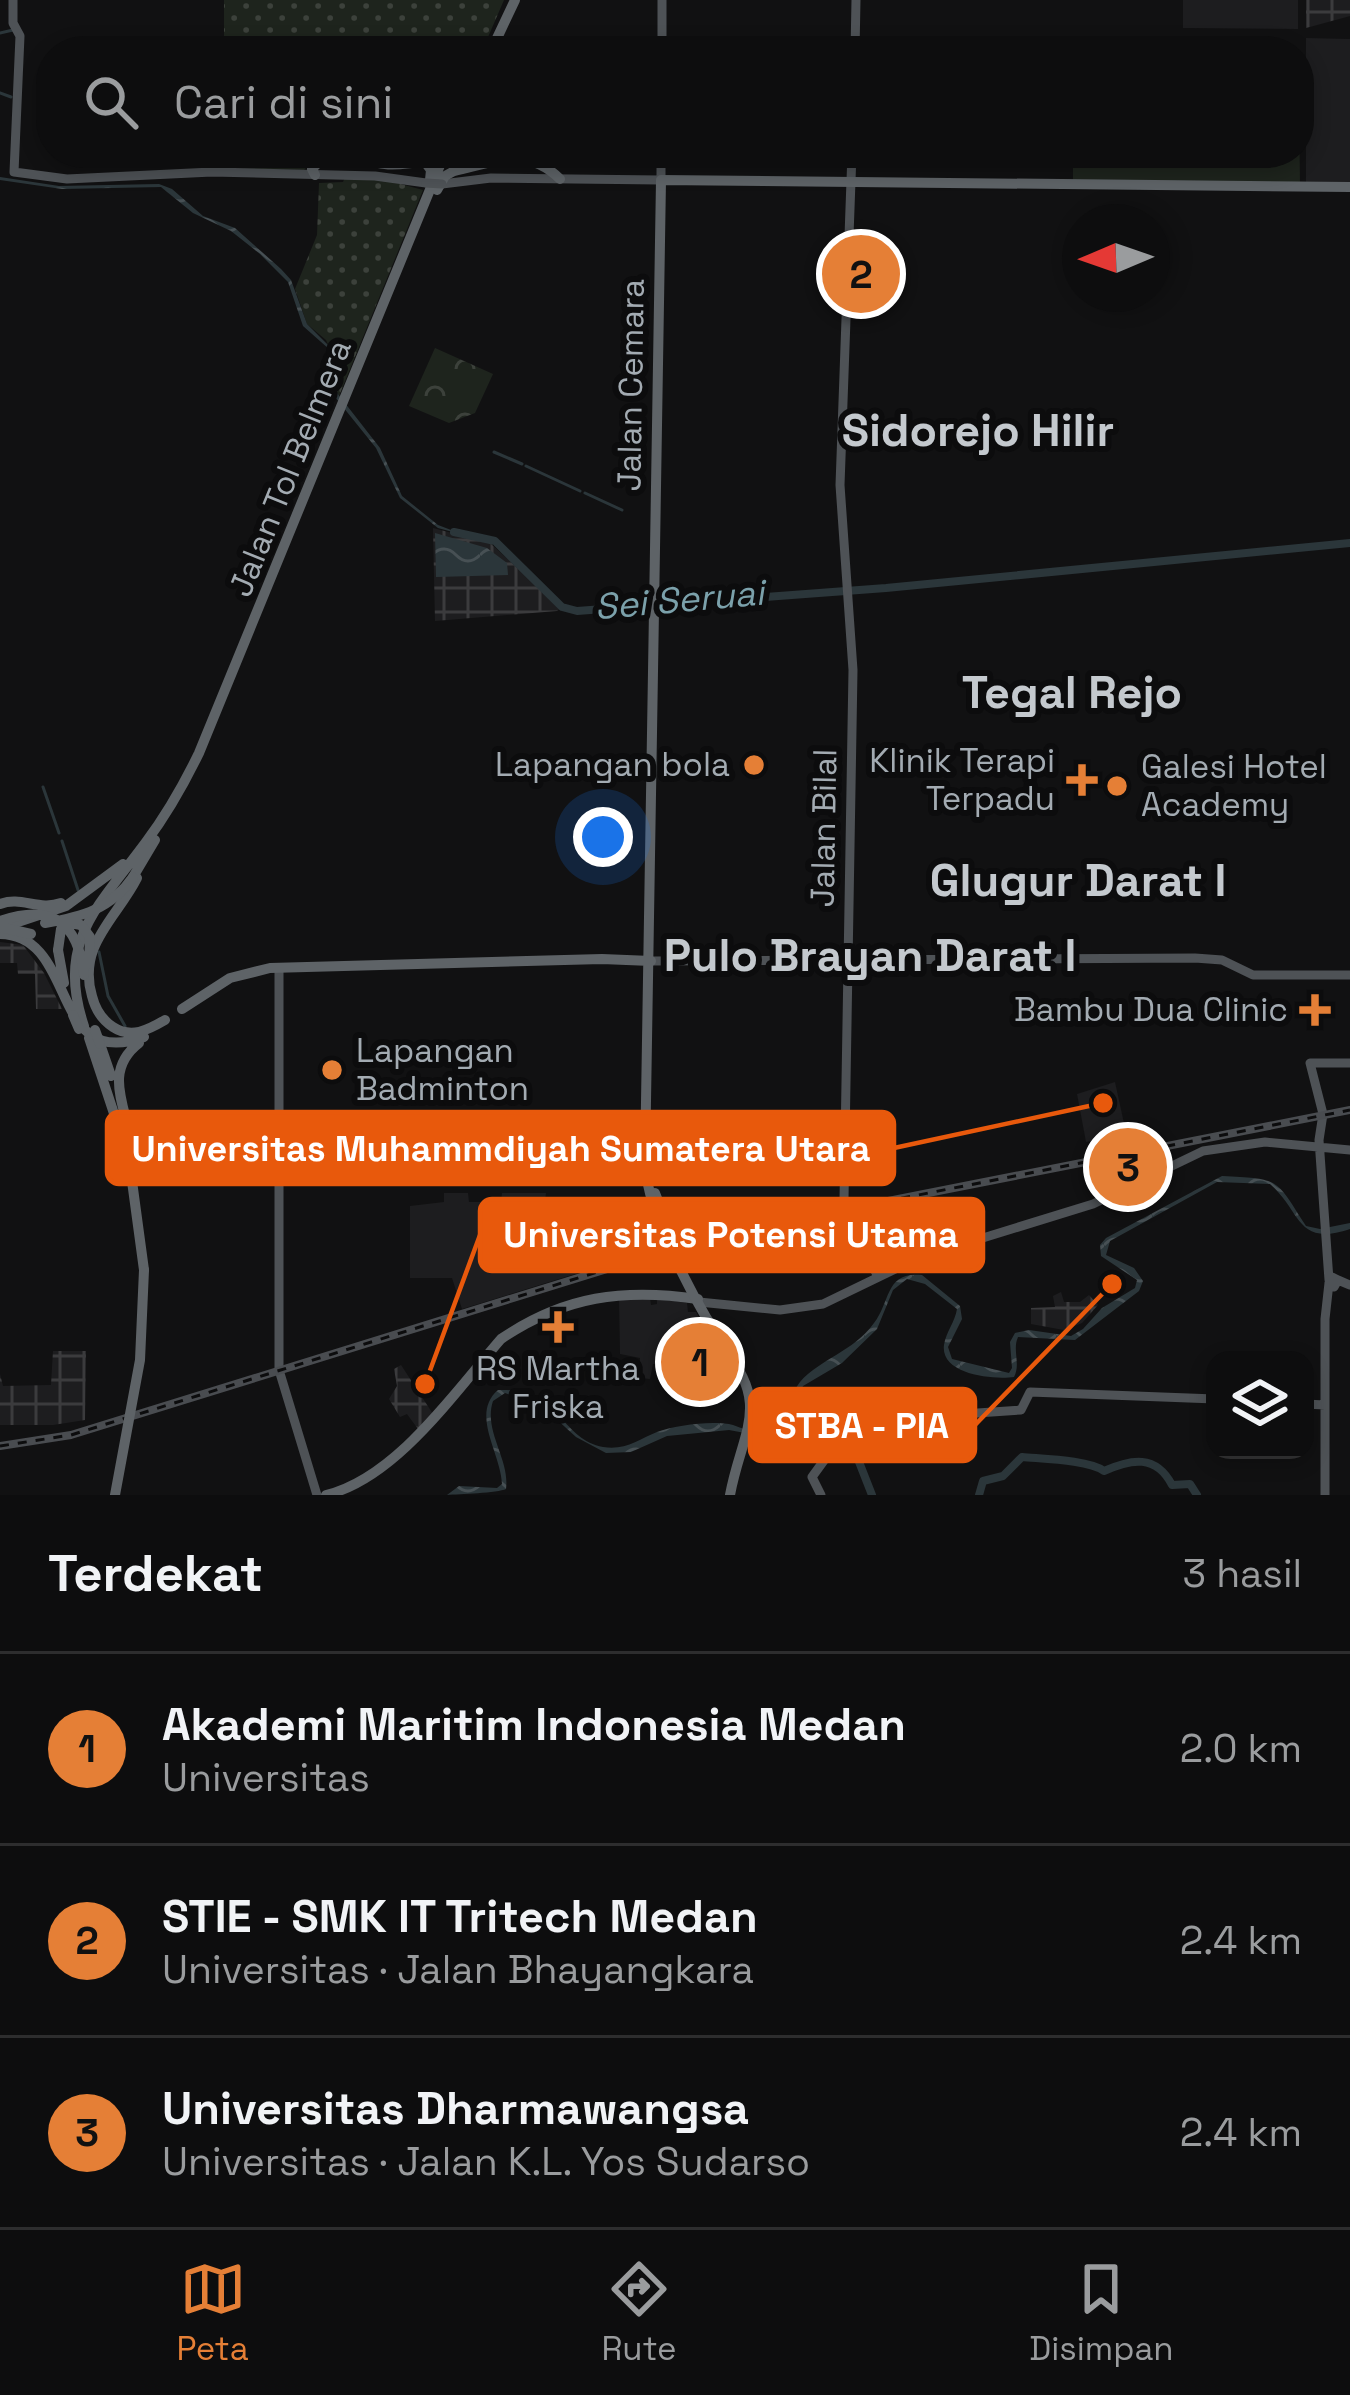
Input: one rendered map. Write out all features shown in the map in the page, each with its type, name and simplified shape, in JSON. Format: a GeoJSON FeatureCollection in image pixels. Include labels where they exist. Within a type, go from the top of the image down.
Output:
{"type":"FeatureCollection","features":[{"type":"Feature","properties":{"kind":"highway"},"geometry":{"type":"LineString","coordinates":[[496,36],[513,0]]}},
{"type":"Feature","properties":{"kind":"highway"},"geometry":{"type":"LineString","coordinates":[[311,175],[314,168]]}},
{"type":"Feature","properties":{"kind":"highway"},"geometry":{"type":"LineString","coordinates":[[311,175],[314,168]]}},
{"type":"Feature","properties":{"kind":"highway"},"geometry":{"type":"LineString","coordinates":[[410,240],[431,178],[428,168]]}},
{"type":"Feature","properties":{"kind":"highway","name":"Jalan Tol Belmera"},"geometry":{"type":"LineString","coordinates":[[177,801],[206,745],[443,168]]}},
{"type":"Feature","properties":{"kind":"highway","name":"Jalan Tol Belmera"},"geometry":{"type":"LineString","coordinates":[[163,822],[199,753],[444,168]]}},
{"type":"Feature","properties":{"kind":"highway"},"geometry":{"type":"LineString","coordinates":[[405,259],[447,174],[476,168]]}},
{"type":"Feature","properties":{"kind":"highway"},"geometry":{"type":"LineString","coordinates":[[548,168],[563,179]]}},
{"type":"Feature","properties":{"kind":"highway"},"geometry":{"type":"LineString","coordinates":[[548,168],[563,179]]}},
{"type":"Feature","properties":{"kind":"highway"},"geometry":{"type":"LineString","coordinates":[[661,180],[1350,188]]}},
{"type":"Feature","properties":{"kind":"highway","name":"Jalan Cemara"},"geometry":{"type":"LineString","coordinates":[[661,180],[646,1162],[694,1300],[732,1357]]}},
{"type":"Feature","properties":{"kind":"highway"},"geometry":{"type":"LineString","coordinates":[[1045,184],[1231,187]]}},
{"type":"Feature","properties":{"kind":"highway"},"geometry":{"type":"LineString","coordinates":[[145,1270],[129,1160],[74,982],[80,939],[95,908],[177,801]]}},
{"type":"Feature","properties":{"kind":"highway"},"geometry":{"type":"LineString","coordinates":[[129,1160],[95,1066],[77,980],[82,941],[100,906],[177,801]]}},
{"type":"Feature","properties":{"kind":"highway"},"geometry":{"type":"LineString","coordinates":[[0,929],[44,917],[74,902],[124,862],[163,822]]}},
{"type":"Feature","properties":{"kind":"highway"},"geometry":{"type":"LineString","coordinates":[[0,929],[98,910],[133,877],[163,822]]}},
{"type":"Feature","properties":{"kind":"highway"},"geometry":{"type":"LineString","coordinates":[[87,972],[100,931],[128,894],[163,822]]}},
{"type":"Feature","properties":{"kind":"highway"},"geometry":{"type":"LineString","coordinates":[[0,904],[14,900],[46,908],[124,862]]}},
{"type":"Feature","properties":{"kind":"highway"},"geometry":{"type":"LineString","coordinates":[[0,929],[34,914],[61,922],[77,940],[98,1012],[111,1026],[130,1034]]}},
{"type":"Feature","properties":{"kind":"highway"},"geometry":{"type":"LineString","coordinates":[[52,948],[63,927],[72,923],[82,926],[90,937],[88,1033]]}},
{"type":"Feature","properties":{"kind":"highway"},"geometry":{"type":"LineString","coordinates":[[0,929],[37,950],[61,999],[88,1033],[132,1143]]}},
{"type":"Feature","properties":{"kind":"highway"},"geometry":{"type":"LineString","coordinates":[[0,929],[34,935],[52,948],[72,1015],[88,1033],[130,1150],[146,1255]]}},
{"type":"Feature","properties":{"kind":"highway"},"geometry":{"type":"LineString","coordinates":[[0,929],[41,949],[72,1015],[87,1032],[114,1042],[140,1038],[231,980],[278,969]]}},
{"type":"Feature","properties":{"kind":"highway"},"geometry":{"type":"LineString","coordinates":[[91,1008],[106,1028],[144,1034],[236,976],[278,969],[650,962]]}},
{"type":"Feature","properties":{"kind":"highway"},"geometry":{"type":"LineString","coordinates":[[117,1495],[143,1361],[146,1255],[140,1175],[118,1068],[130,1050],[174,1013]]}},
{"type":"Feature","properties":{"kind":"highway"},"geometry":{"type":"LineString","coordinates":[[646,1162],[650,1190],[688,1289],[753,1388],[730,1494]]}},
{"type":"Feature","properties":{"kind":"highway"},"geometry":{"type":"LineString","coordinates":[[326,1495],[356,1485],[389,1464],[501,1339],[524,1324],[592,1297],[630,1292],[694,1300]]}},
{"type":"Feature","properties":{"kind":"main road"},"geometry":{"type":"LineString","coordinates":[[13,0],[20,36],[14,172],[67,179],[212,172],[380,176],[442,184],[491,178],[661,180],[661,168]]}},
{"type":"Feature","properties":{"kind":"main road"},"geometry":{"type":"LineString","coordinates":[[662,0],[662,36]]}},
{"type":"Feature","properties":{"kind":"main road"},"geometry":{"type":"LineString","coordinates":[[855,36],[856,0]]}},
{"type":"Feature","properties":{"kind":"main road","name":"Jalan Bilal"},"geometry":{"type":"LineString","coordinates":[[852,168],[840,485],[854,676],[846,1208],[878,1276]]}},
{"type":"Feature","properties":{"kind":"main road"},"geometry":{"type":"LineString","coordinates":[[650,962],[1222,961],[1253,975],[1350,975]]}},
{"type":"Feature","properties":{"kind":"main road"},"geometry":{"type":"LineString","coordinates":[[278,969],[278,1366],[326,1495]]}},
{"type":"Feature","properties":{"kind":"main road"},"geometry":{"type":"LineString","coordinates":[[1327,1457],[1326,1352],[1334,1282],[1320,1141],[1323,1114],[1310,1064],[1350,1063]]}},
{"type":"Feature","properties":{"kind":"main road"},"geometry":{"type":"LineString","coordinates":[[1040,1217],[1093,1204],[1194,1152],[1222,1145],[1320,1141],[1348,1150]]}},
{"type":"Feature","properties":{"kind":"main road"},"geometry":{"type":"LineString","coordinates":[[694,1300],[806,1307],[841,1297],[942,1248],[1129,1186]]}},
{"type":"Feature","properties":{"kind":"main road"},"geometry":{"type":"LineString","coordinates":[[1334,1282],[1350,1286]]}},
{"type":"Feature","properties":{"kind":"main road"},"geometry":{"type":"LineString","coordinates":[[1326,1352],[1326,1495]]}},
{"type":"Feature","properties":{"kind":"main road"},"geometry":{"type":"LineString","coordinates":[[821,1495],[812,1477],[835,1430],[845,1423],[1021,1410],[1030,1392],[1206,1399]]}},
{"type":"Feature","properties":{"kind":"main road"},"geometry":{"type":"LineString","coordinates":[[1314,1404],[1325,1405]]}},
{"type":"Feature","properties":{"kind":"shaded area"},"geometry":{"type":"Polygon","coordinates":[[[1183,0],[1298,0],[1298,29],[1183,28],[1183,0]]]}},
{"type":"Feature","properties":{"kind":"shaded area"},"geometry":{"type":"Polygon","coordinates":[[[1306,0],[1350,0],[1350,16],[1306,28],[1306,0]]]}},
{"type":"Feature","properties":{"kind":"shaded area"},"geometry":{"type":"Polygon","coordinates":[[[1314,38],[1350,39],[1350,185],[1306,182],[1306,168],[1314,168],[1314,38]]]}},
{"type":"Feature","properties":{"kind":"shaded area"},"geometry":{"type":"Polygon","coordinates":[[[433,528],[490,543],[561,608],[435,621],[433,528]]]}},
{"type":"Feature","properties":{"kind":"shaded area"},"geometry":{"type":"Polygon","coordinates":[[[0,942],[23,945],[62,1009],[36,1009],[35,974],[18,974],[17,963],[0,963],[0,942]]]}},
{"type":"Feature","properties":{"kind":"shaded area"},"geometry":{"type":"Polygon","coordinates":[[[1115,1082],[1129,1146],[1106,1150],[1103,1139],[1086,1142],[1077,1094],[1115,1082]]]}},
{"type":"Feature","properties":{"kind":"shaded area"},"geometry":{"type":"Polygon","coordinates":[[[444,1193],[468,1193],[469,1202],[501,1202],[502,1193],[546,1193],[545,1201],[614,1262],[462,1309],[452,1278],[410,1278],[410,1206],[444,1202],[444,1193]]]}},
{"type":"Feature","properties":{"kind":"shaded area"},"geometry":{"type":"Polygon","coordinates":[[[1061,1292],[1064,1302],[1080,1302],[1089,1295],[1098,1305],[1082,1323],[1064,1330],[1031,1324],[1031,1308],[1055,1307],[1053,1296],[1061,1292]]]}},
{"type":"Feature","properties":{"kind":"shaded area"},"geometry":{"type":"Polygon","coordinates":[[[619,1297],[650,1297],[651,1305],[657,1304],[657,1298],[687,1303],[688,1312],[696,1312],[708,1332],[684,1346],[665,1339],[664,1365],[653,1364],[650,1379],[639,1378],[640,1358],[620,1354],[619,1297]]]}},
{"type":"Feature","properties":{"kind":"shaded area"},"geometry":{"type":"Polygon","coordinates":[[[53,1351],[86,1351],[85,1420],[0,1425],[0,1374],[3,1386],[51,1385],[53,1351]]]}},
{"type":"Feature","properties":{"kind":"shaded area"},"geometry":{"type":"Polygon","coordinates":[[[401,1365],[433,1414],[418,1429],[407,1414],[400,1417],[389,1399],[397,1386],[394,1369],[401,1365]]]}},
{"type":"Feature","properties":{"kind":"green space"},"geometry":{"type":"Polygon","coordinates":[[[224,0],[504,0],[488,36],[224,36],[224,0]]]}},
{"type":"Feature","properties":{"kind":"green space"},"geometry":{"type":"Polygon","coordinates":[[[1073,168],[1300,168],[1300,183],[1073,180],[1073,168]]]}},
{"type":"Feature","properties":{"kind":"green space"},"geometry":{"type":"Polygon","coordinates":[[[345,177],[382,179],[423,190],[339,396],[333,384],[334,357],[326,340],[307,324],[295,289],[317,235],[319,183],[343,182],[345,177]]]}},
{"type":"Feature","properties":{"kind":"green space"},"geometry":{"type":"Polygon","coordinates":[[[435,348],[493,374],[475,413],[449,423],[409,406],[435,348]]]}},
{"type":"Feature","properties":{"kind":"water"},"geometry":{"type":"Polygon","coordinates":[[[0,177],[59,186],[159,184],[172,189],[203,216],[235,228],[291,280],[307,324],[331,348],[334,389],[329,349],[303,326],[288,282],[231,231],[193,213],[161,187],[62,189],[0,177]]]}},
{"type":"Feature","properties":{"kind":"water"},"geometry":{"type":"Polygon","coordinates":[[[334,389],[380,448],[402,496],[438,525],[464,535],[438,528],[400,498],[376,448],[335,397],[334,389]]]}},
{"type":"Feature","properties":{"kind":"water"},"geometry":{"type":"Polygon","coordinates":[[[435,533],[487,548],[507,563],[508,575],[436,577],[435,533]]]}},
{"type":"Feature","properties":{"kind":"water"},"geometry":{"type":"Polygon","coordinates":[[[1222,1176],[1274,1184],[1306,1226],[1320,1229],[1350,1223],[1350,1229],[1319,1234],[1309,1230],[1270,1184],[1217,1182],[1110,1241],[1106,1255],[1134,1268],[1143,1281],[1139,1291],[1075,1340],[1018,1337],[1014,1377],[982,1376],[950,1363],[944,1345],[957,1309],[925,1284],[907,1279],[893,1290],[877,1329],[842,1363],[803,1386],[789,1416],[767,1437],[729,1430],[667,1436],[631,1452],[606,1453],[576,1437],[542,1406],[505,1393],[493,1401],[491,1423],[506,1489],[447,1495],[459,1486],[497,1488],[502,1484],[487,1422],[490,1400],[498,1390],[534,1397],[578,1435],[603,1447],[625,1446],[665,1429],[695,1424],[725,1424],[760,1433],[779,1417],[808,1374],[866,1333],[890,1289],[910,1275],[922,1275],[960,1306],[962,1319],[948,1347],[952,1359],[1009,1373],[1010,1342],[1015,1333],[1029,1330],[1071,1336],[1102,1308],[1135,1288],[1137,1280],[1101,1256],[1100,1245],[1106,1238],[1222,1176]]]}},
{"type":"Feature","properties":{"kind":"waterway"},"geometry":{"type":"LineString","coordinates":[[0,33],[13,30]]}},
{"type":"Feature","properties":{"kind":"waterway"},"geometry":{"type":"LineString","coordinates":[[0,93],[11,97]]}},
{"type":"Feature","properties":{"kind":"waterway"},"geometry":{"type":"LineString","coordinates":[[494,452],[522,464]]}},
{"type":"Feature","properties":{"kind":"waterway"},"geometry":{"type":"LineString","coordinates":[[526,466],[580,491]]}},
{"type":"Feature","properties":{"kind":"waterway"},"geometry":{"type":"LineString","coordinates":[[585,493],[622,510]]}},
{"type":"Feature","properties":{"kind":"waterway","name":"Sei Seruai"},"geometry":{"type":"LineString","coordinates":[[454,532],[495,541],[562,607],[577,611],[886,588],[1350,543]]}},
{"type":"Feature","properties":{"kind":"waterway"},"geometry":{"type":"LineString","coordinates":[[43,787],[59,833]]}},
{"type":"Feature","properties":{"kind":"waterway"},"geometry":{"type":"LineString","coordinates":[[62,841],[78,890]]}},
{"type":"Feature","properties":{"kind":"waterway"},"geometry":{"type":"LineString","coordinates":[[99,952],[108,996],[125,1026]]}},
{"type":"Feature","properties":{"kind":"waterway"},"geometry":{"type":"LineString","coordinates":[[785,1417],[818,1445],[852,1444],[872,1495]]}},
{"type":"Feature","properties":{"kind":"waterway"},"geometry":{"type":"LineString","coordinates":[[979,1495],[983,1481],[1003,1476],[1022,1457],[1077,1462],[1104,1471],[1142,1462],[1158,1468],[1172,1485],[1190,1484],[1197,1495]]}},
{"type":"Feature","properties":{"kind":"railway"},"geometry":{"type":"LineString","coordinates":[[0,1446],[71,1435],[720,1234],[1350,1110]]}},
{"type":"Feature","properties":{"kind":"place","name":"STIE - SMK IT Tritech Medan"},"geometry":{"type":"Point","coordinates":[861,274]}},
{"type":"Feature","properties":{"kind":"place","name":"Lapangan bola"},"geometry":{"type":"Point","coordinates":[754,765]}},
{"type":"Feature","properties":{"kind":"place","name":"Klinik Terapi Terpadu"},"geometry":{"type":"Point","coordinates":[1082,780]}},
{"type":"Feature","properties":{"kind":"place","name":"Galesi Hotel Academy"},"geometry":{"type":"Point","coordinates":[1117,786]}},
{"type":"Feature","properties":{"kind":"place","name":"Bambu Dua Clinic"},"geometry":{"type":"Point","coordinates":[1315,1010]}},
{"type":"Feature","properties":{"kind":"place","name":"Lapangan Badminton"},"geometry":{"type":"Point","coordinates":[332,1070]}},
{"type":"Feature","properties":{"kind":"place","name":"Universitas Muhammdiyah Sumatera Utara"},"geometry":{"type":"Point","coordinates":[1103,1103]}},
{"type":"Feature","properties":{"kind":"place","name":"Universitas Dharmawangsa"},"geometry":{"type":"Point","coordinates":[1128,1167]}},
{"type":"Feature","properties":{"kind":"place","name":"STBA - PIA"},"geometry":{"type":"Point","coordinates":[1112,1284]}},
{"type":"Feature","properties":{"kind":"place","name":"RS Martha Friska"},"geometry":{"type":"Point","coordinates":[558,1327]}},
{"type":"Feature","properties":{"kind":"place","name":"Akademi Maritim Indonesia Medan"},"geometry":{"type":"Point","coordinates":[700,1362]}},
{"type":"Feature","properties":{"kind":"place","name":"Universitas Potensi Utama"},"geometry":{"type":"Point","coordinates":[425,1384]}},
{"type":"Feature","properties":{"kind":"district","name":"Sidorejo Hilir"},"geometry":{"type":"Point","coordinates":[978,430]}},
{"type":"Feature","properties":{"kind":"district","name":"Tegal Rejo"},"geometry":{"type":"Point","coordinates":[1072,692]}},
{"type":"Feature","properties":{"kind":"district","name":"Glugur Darat I"},"geometry":{"type":"Point","coordinates":[1078,880]}},
{"type":"Feature","properties":{"kind":"district","name":"Pulo Brayan Darat I"},"geometry":{"type":"Point","coordinates":[870,955]}}]}
